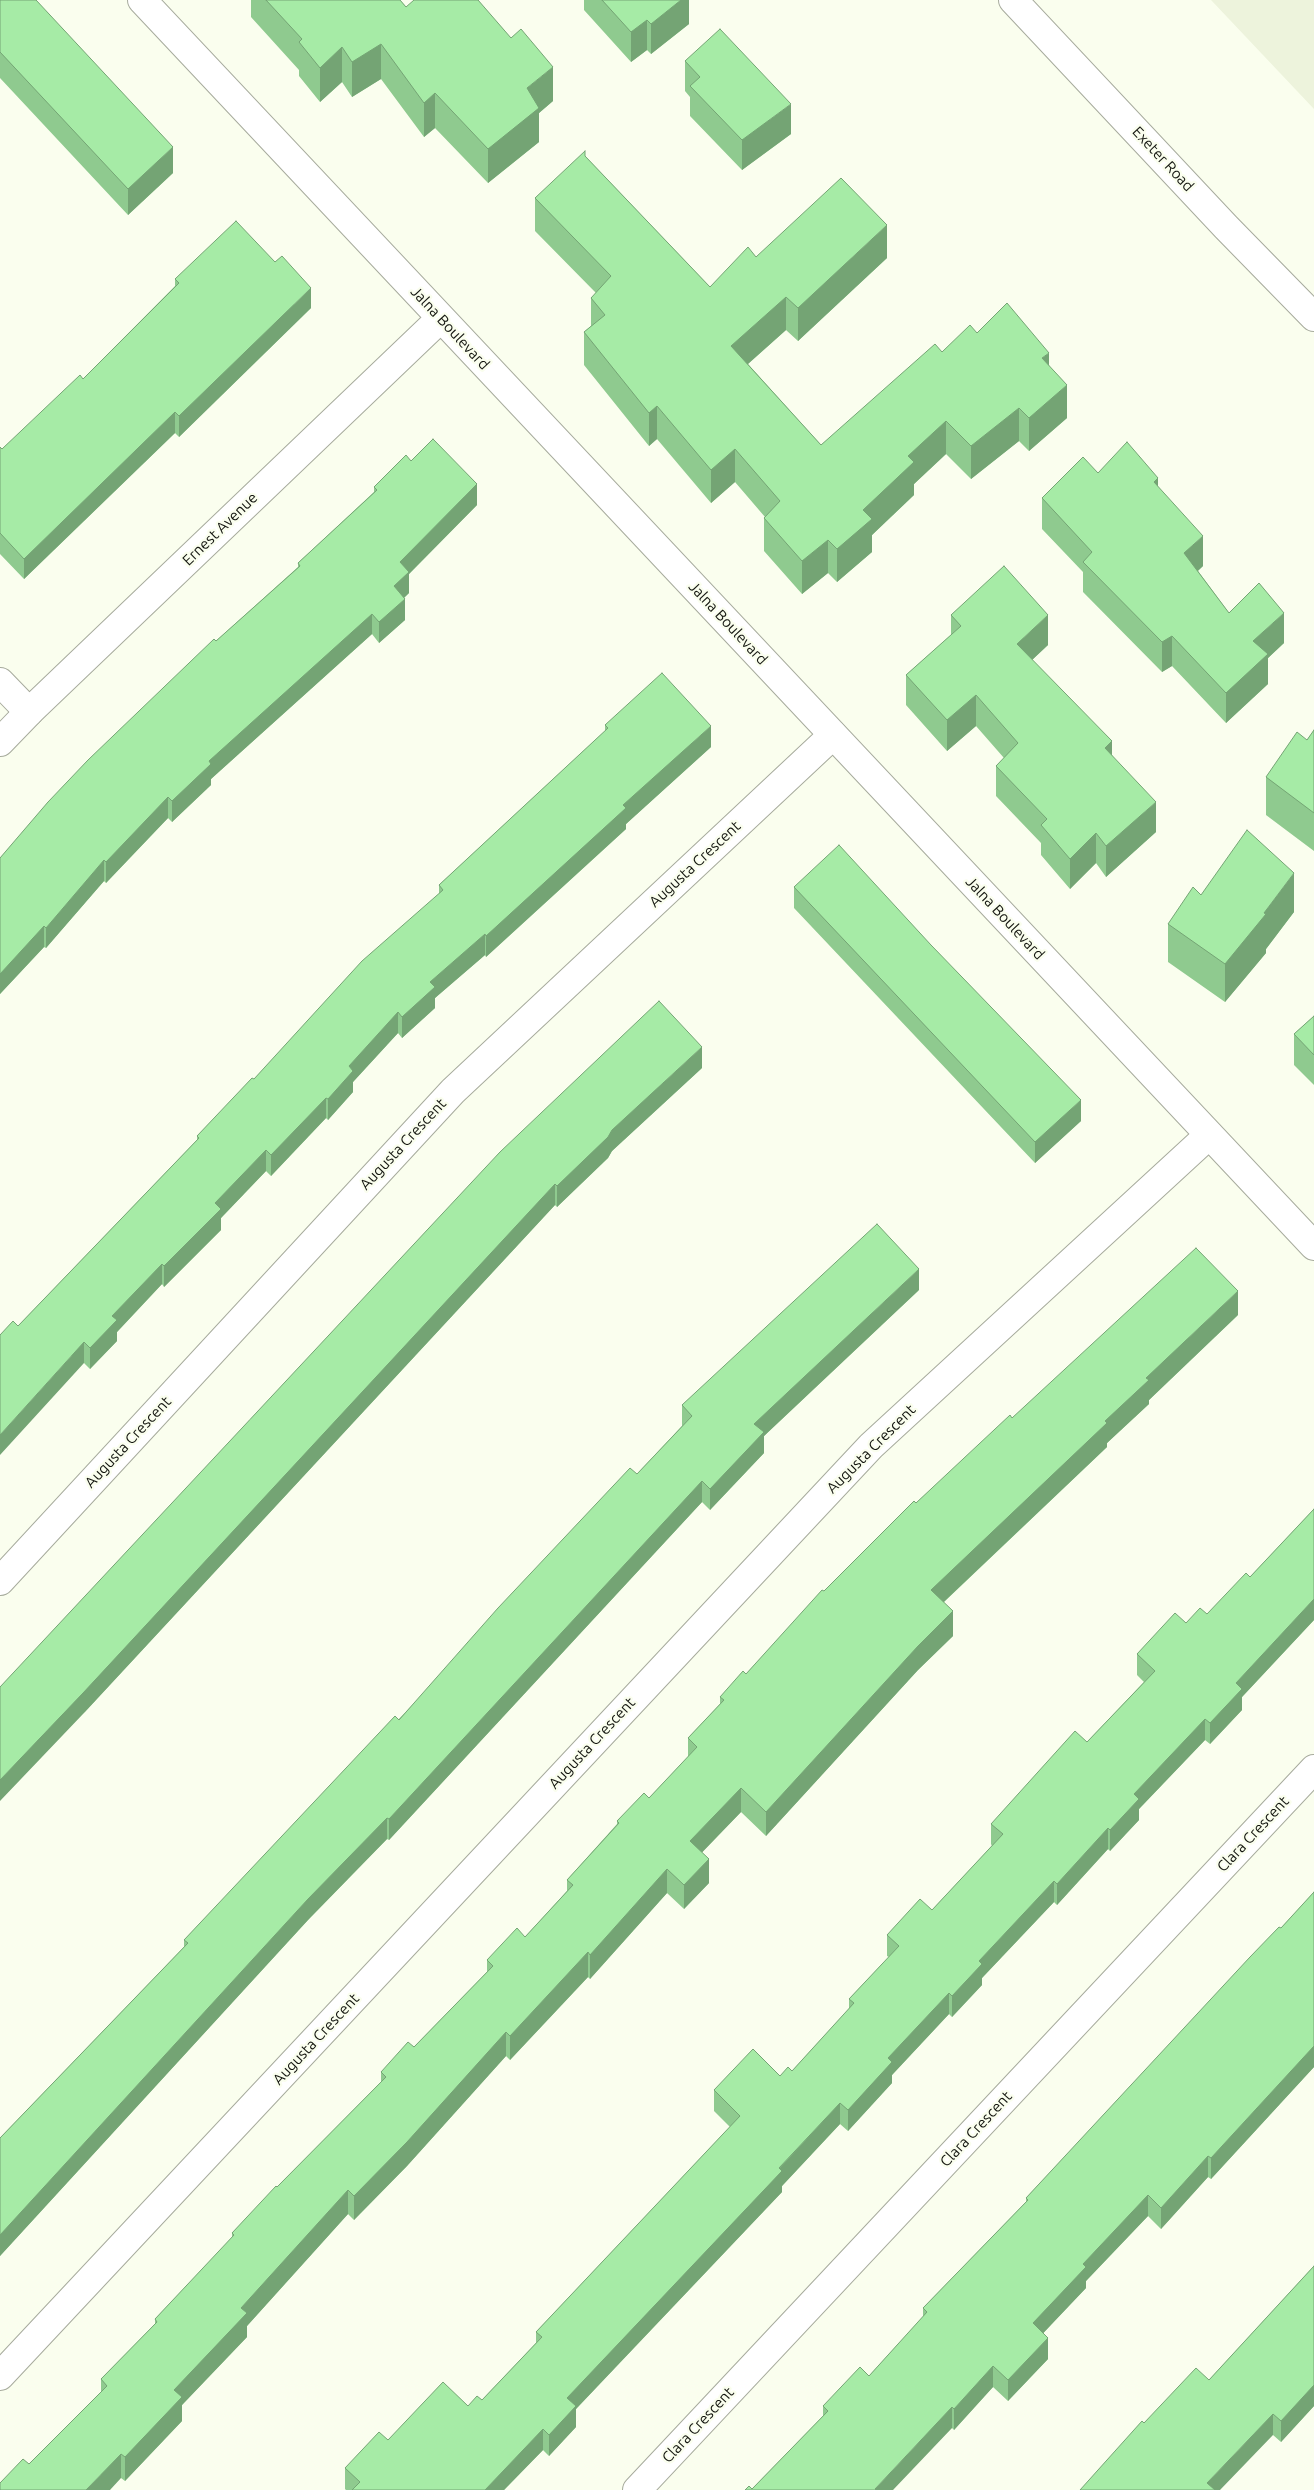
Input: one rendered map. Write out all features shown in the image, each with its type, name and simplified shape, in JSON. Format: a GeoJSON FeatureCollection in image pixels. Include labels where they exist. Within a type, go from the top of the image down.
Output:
{"type":"FeatureCollection","features":[{"type":"Feature","properties":{"kind":"street","name":"Jalna Boulevard"},"geometry":{"type":"LineString","coordinates":[[142,0],[1314,1246]]}},
{"type":"Feature","properties":{"kind":"street","name":"Exeter Road"},"geometry":{"type":"LineString","coordinates":[[1013,0],[1226,227],[1314,317]]}},
{"type":"Feature","properties":{"kind":"street","name":"Ernest Avenue"},"geometry":{"type":"LineString","coordinates":[[0,742],[29,712],[441,318]]}},
{"type":"Feature","properties":{"kind":"street"},"geometry":{"type":"LineString","coordinates":[[0,682],[29,712]]}},
{"type":"Feature","properties":{"kind":"street","name":"Augusta Crescent"},"geometry":{"type":"LineString","coordinates":[[0,1581],[452,1091],[833,735]]}},
{"type":"Feature","properties":{"kind":"street","name":"Augusta Crescent"},"geometry":{"type":"LineString","coordinates":[[0,2376],[871,1446],[1209,1135]]}},
{"type":"Feature","properties":{"kind":"street","name":"Clara Crescent"},"geometry":{"type":"LineString","coordinates":[[637,2490],[1314,1769]]}},
{"type":"Feature","properties":{"kind":"shaded area"},"geometry":{"type":"Polygon","coordinates":[[[1211,0],[1314,0],[1314,109],[1211,0]]]}},
{"type":"Feature","properties":{"kind":"building"},"geometry":{"type":"Polygon","coordinates":[[[0,0],[36,0],[173,147],[128,189],[0,52],[0,0]]]}},
{"type":"Feature","properties":{"kind":"building"},"geometry":{"type":"Polygon","coordinates":[[[266,0],[400,0],[406,7],[414,0],[478,0],[511,38],[521,29],[553,67],[527,88],[539,108],[488,149],[435,93],[424,103],[381,44],[352,62],[342,47],[320,68],[299,42],[302,39],[266,0]]]}},
{"type":"Feature","properties":{"kind":"building"},"geometry":{"type":"Polygon","coordinates":[[[602,0],[681,0],[651,24],[647,20],[631,32],[602,0]]]}},
{"type":"Feature","properties":{"kind":"building"},"geometry":{"type":"Polygon","coordinates":[[[720,29],[791,104],[742,140],[690,86],[700,77],[685,61],[720,29]]]}},
{"type":"Feature","properties":{"kind":"building"},"geometry":{"type":"Polygon","coordinates":[[[585,151],[585,156],[710,287],[748,247],[756,257],[841,178],[887,225],[798,308],[786,297],[731,346],[821,445],[935,344],[942,352],[970,325],[977,333],[1007,303],[1049,353],[1042,358],[1067,385],[1029,418],[1019,408],[971,446],[946,421],[908,456],[914,462],[863,510],[872,519],[837,549],[828,540],[802,561],[764,518],[780,501],[735,449],[711,470],[657,406],[649,413],[584,332],[605,315],[591,298],[611,276],[535,198],[585,151]]]}},
{"type":"Feature","properties":{"kind":"building"},"geometry":{"type":"Polygon","coordinates":[[[236,221],[275,262],[282,256],[311,288],[179,416],[175,412],[24,559],[0,533],[0,447],[2,449],[80,375],[83,379],[179,283],[175,279],[236,221]]]}},
{"type":"Feature","properties":{"kind":"building"},"geometry":{"type":"Polygon","coordinates":[[[433,439],[477,484],[400,562],[409,572],[394,586],[405,599],[379,622],[372,614],[209,761],[211,764],[172,801],[168,797],[106,862],[104,860],[46,928],[44,926],[0,974],[0,858],[48,802],[88,760],[214,639],[216,641],[300,566],[298,563],[377,490],[374,487],[406,455],[411,461],[433,439]]]}},
{"type":"Feature","properties":{"kind":"building"},"geometry":{"type":"Polygon","coordinates":[[[1127,442],[1158,478],[1154,482],[1203,536],[1184,553],[1229,613],[1259,583],[1284,613],[1253,641],[1268,654],[1226,693],[1172,636],[1162,642],[1083,562],[1092,552],[1042,498],[1083,457],[1098,473],[1127,442]]]}},
{"type":"Feature","properties":{"kind":"building"},"geometry":{"type":"Polygon","coordinates":[[[1004,566],[1048,615],[1017,644],[1112,741],[1105,748],[1156,802],[1106,846],[1096,833],[1070,859],[1041,825],[1047,819],[996,766],[1018,743],[976,695],[947,720],[906,675],[961,626],[951,615],[1004,566]]]}},
{"type":"Feature","properties":{"kind":"building"},"geometry":{"type":"Polygon","coordinates":[[[662,673],[711,726],[623,805],[626,808],[486,936],[485,934],[430,982],[435,987],[402,1017],[398,1012],[349,1066],[353,1071],[328,1099],[326,1098],[271,1155],[266,1150],[215,1203],[221,1209],[164,1266],[162,1264],[112,1316],[117,1320],[90,1348],[84,1342],[0,1435],[0,1335],[13,1321],[18,1326],[199,1138],[197,1136],[252,1078],[254,1079],[362,961],[443,890],[439,885],[608,728],[605,725],[662,673]]]}},
{"type":"Feature","properties":{"kind":"building"},"geometry":{"type":"Polygon","coordinates":[[[1314,730],[1314,813],[1266,777],[1297,732],[1307,740],[1314,730]]]}},
{"type":"Feature","properties":{"kind":"building"},"geometry":{"type":"Polygon","coordinates":[[[1247,830],[1294,873],[1264,913],[1266,914],[1225,964],[1168,924],[1193,887],[1201,895],[1247,830]]]}},
{"type":"Feature","properties":{"kind":"building"},"geometry":{"type":"Polygon","coordinates":[[[839,845],[931,945],[1081,1100],[1035,1142],[794,887],[839,845]]]}},
{"type":"Feature","properties":{"kind":"building"},"geometry":{"type":"Polygon","coordinates":[[[659,1001],[702,1047],[612,1130],[608,1137],[557,1186],[555,1184],[0,1780],[0,1687],[500,1152],[659,1001]]]}},
{"type":"Feature","properties":{"kind":"building"},"geometry":{"type":"Polygon","coordinates":[[[1314,1016],[1314,1055],[1294,1034],[1314,1016]]]}},
{"type":"Feature","properties":{"kind":"building"},"geometry":{"type":"Polygon","coordinates":[[[877,1224],[919,1269],[754,1424],[764,1432],[710,1489],[702,1481],[389,1819],[387,1818],[308,1899],[0,2235],[0,2138],[188,1943],[184,1940],[395,1716],[399,1720],[498,1608],[630,1468],[637,1474],[692,1416],[682,1405],[877,1224]]]}},
{"type":"Feature","properties":{"kind":"building"},"geometry":{"type":"Polygon","coordinates":[[[1196,1248],[1238,1291],[1146,1378],[1149,1380],[1105,1421],[1107,1423],[931,1590],[953,1611],[918,1646],[766,1812],[741,1788],[690,1841],[709,1859],[684,1885],[667,1869],[590,1955],[588,1952],[510,2036],[506,2032],[407,2142],[354,2196],[348,2190],[241,2308],[247,2313],[174,2390],[182,2397],[125,2457],[121,2454],[86,2490],[0,2490],[0,2483],[23,2459],[29,2464],[107,2386],[101,2379],[157,2322],[155,2319],[234,2235],[232,2233],[276,2186],[386,2077],[381,2072],[408,2042],[414,2047],[493,1966],[487,1960],[517,1928],[525,1937],[573,1885],[567,1880],[619,1823],[617,1821],[644,1793],[649,1798],[697,1747],[688,1738],[724,1700],[720,1697],[743,1671],[746,1674],[822,1590],[824,1591],[914,1501],[916,1503],[1010,1415],[1012,1418],[1196,1248]]]}},
{"type":"Feature","properties":{"kind":"building"},"geometry":{"type":"Polygon","coordinates":[[[1314,1509],[1314,1599],[1236,1683],[1242,1689],[1210,1723],[1205,1719],[1134,1794],[1139,1799],[1110,1830],[1108,1828],[1057,1884],[1054,1881],[979,1961],[982,1964],[952,1996],[949,1993],[888,2058],[892,2062],[848,2110],[840,2103],[779,2168],[782,2171],[567,2398],[576,2406],[549,2435],[543,2429],[485,2490],[352,2490],[360,2482],[345,2468],[379,2432],[388,2440],[443,2382],[468,2406],[477,2396],[482,2400],[542,2337],[536,2332],[740,2116],[714,2090],[753,2049],[780,2076],[788,2067],[792,2071],[854,2003],[849,1999],[899,1946],[887,1935],[920,1899],[932,1910],[1003,1834],[991,1824],[1075,1731],[1087,1742],[1155,1671],[1137,1654],[1175,1613],[1186,1623],[1200,1608],[1207,1614],[1246,1573],[1250,1577],[1314,1509]]]}},
{"type":"Feature","properties":{"kind":"building"},"geometry":{"type":"Polygon","coordinates":[[[1314,1892],[1314,2046],[1211,2158],[1208,2156],[1161,2208],[1148,2195],[1083,2264],[1086,2267],[1033,2323],[1048,2338],[1008,2380],[993,2366],[954,2409],[952,2407],[876,2490],[745,2490],[749,2486],[752,2489],[828,2411],[823,2406],[860,2367],[869,2376],[927,2312],[923,2308],[1028,2200],[1026,2198],[1250,1957],[1279,1927],[1281,1928],[1314,1892]]]}},
{"type":"Feature","properties":{"kind":"building"},"geometry":{"type":"Polygon","coordinates":[[[1314,2266],[1314,2385],[1281,2421],[1273,2414],[1207,2483],[1215,2490],[1080,2490],[1142,2421],[1144,2423],[1196,2368],[1209,2380],[1314,2266]]]}}]}
